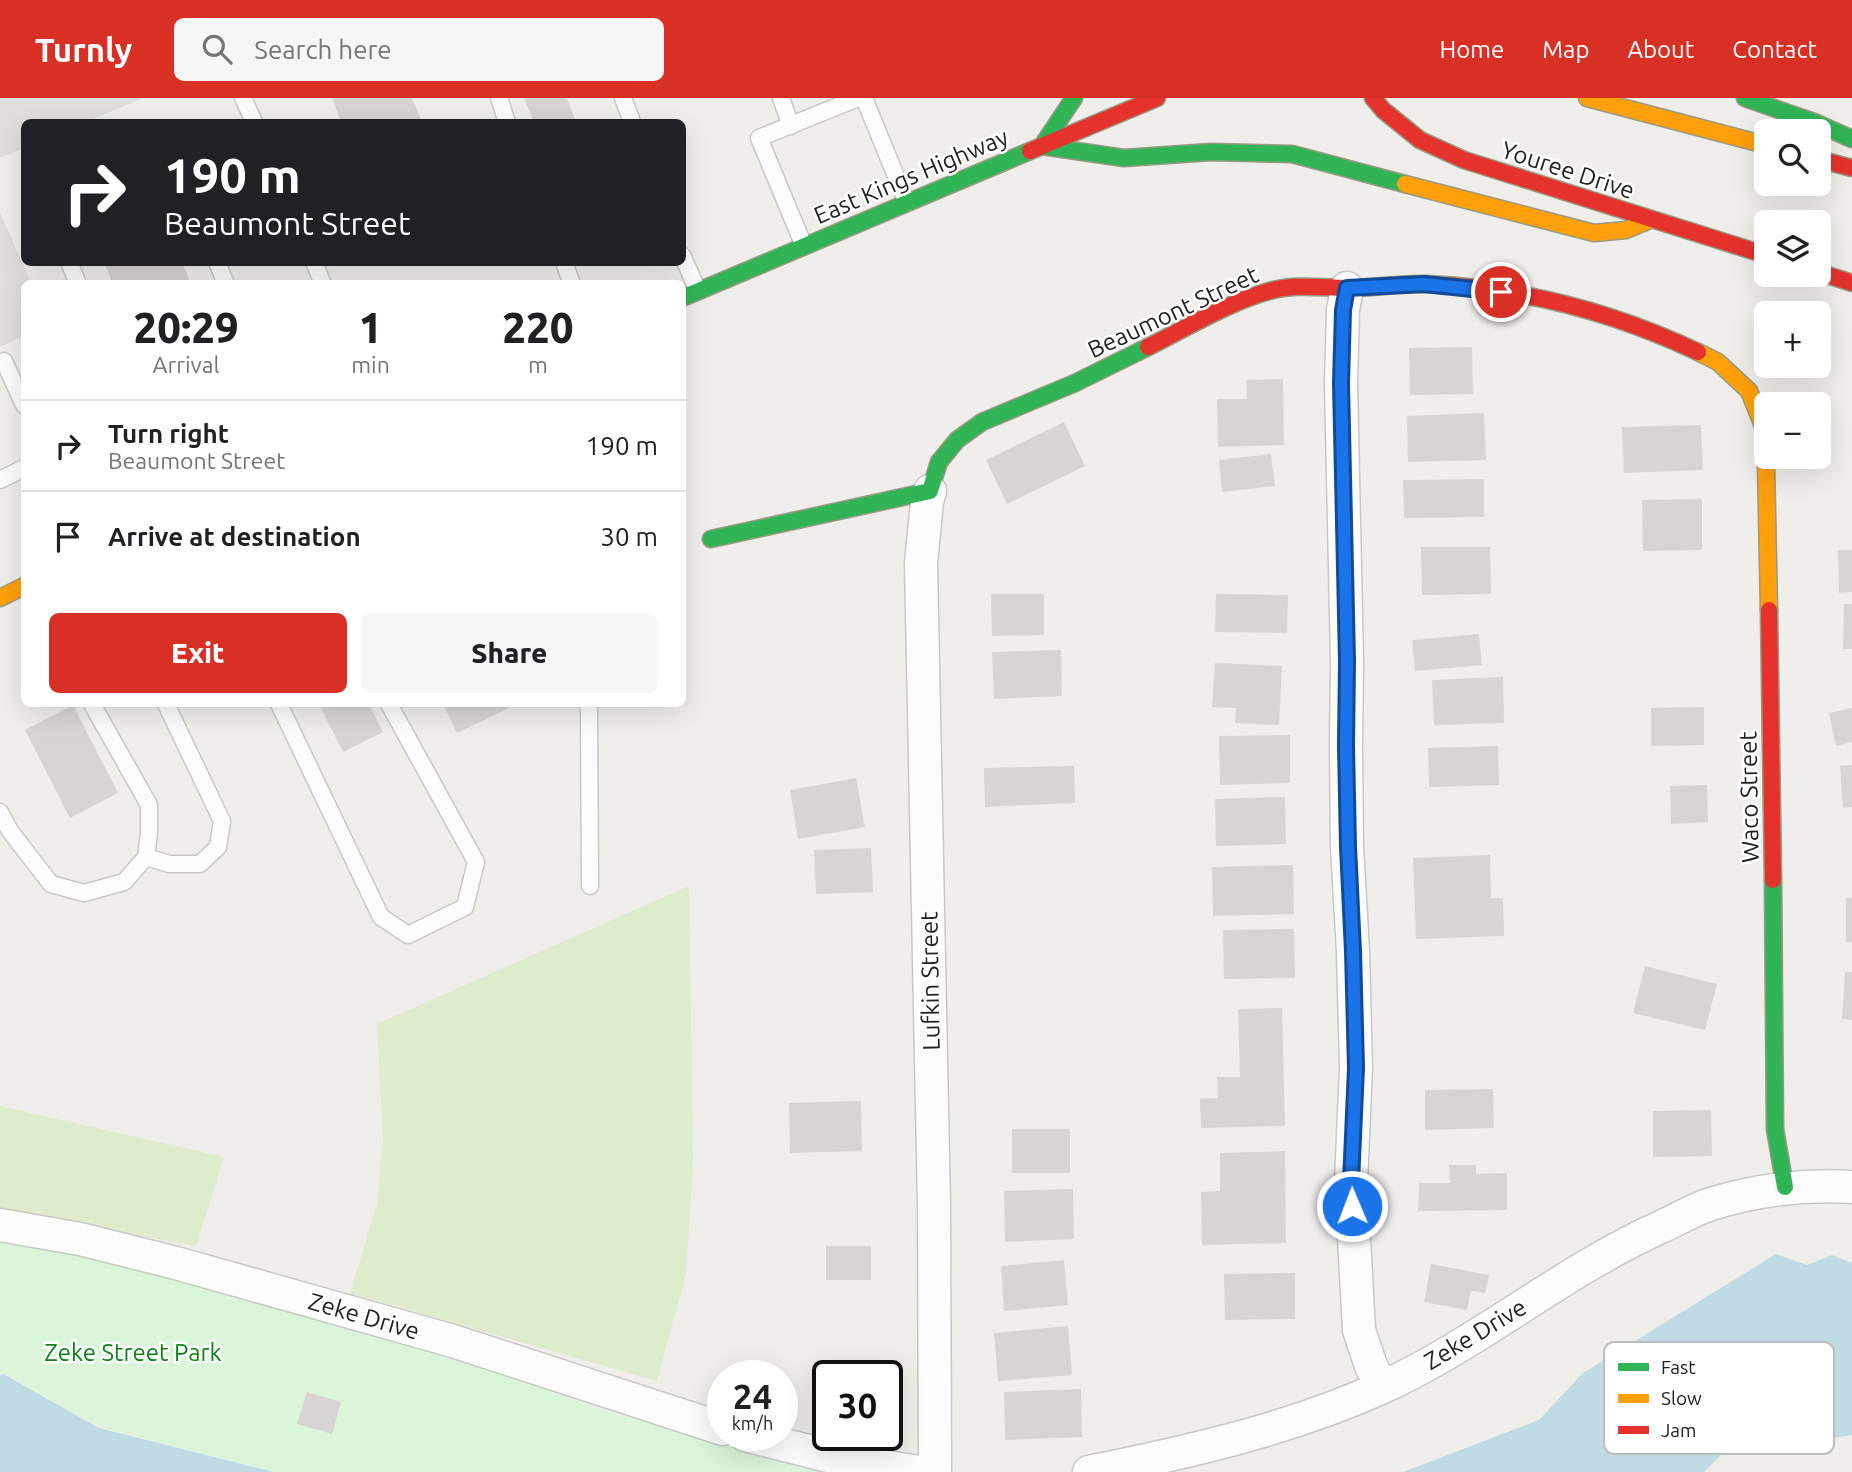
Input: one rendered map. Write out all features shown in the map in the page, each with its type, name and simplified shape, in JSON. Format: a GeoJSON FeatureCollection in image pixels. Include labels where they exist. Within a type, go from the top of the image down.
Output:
{"type":"FeatureCollection","features":[{"type":"Feature","properties":{"kind":"main road"},"geometry":{"type":"LineString","coordinates":[[1074,98],[1042,146],[1124,158],[1211,152],[1292,154],[1594,233],[1626,230],[1650,220]]}},
{"type":"Feature","properties":{"kind":"main road","name":"East Kings Highway"},"geometry":{"type":"LineString","coordinates":[[686,296],[1157,98]]}},
{"type":"Feature","properties":{"kind":"main road","name":"Youree Drive"},"geometry":{"type":"LineString","coordinates":[[1373,98],[1383,110],[1420,140],[1464,160],[1754,251]]}},
{"type":"Feature","properties":{"kind":"main road"},"geometry":{"type":"LineString","coordinates":[[1587,98],[1754,142]]}},
{"type":"Feature","properties":{"kind":"main road"},"geometry":{"type":"LineString","coordinates":[[1745,98],[1814,122],[1852,139]]}},
{"type":"Feature","properties":{"kind":"main road"},"geometry":{"type":"LineString","coordinates":[[1831,162],[1852,168]]}},
{"type":"Feature","properties":{"kind":"main road"},"geometry":{"type":"LineString","coordinates":[[1831,276],[1852,283]]}},
{"type":"Feature","properties":{"kind":"main road","name":"Beaumont Street"},"geometry":{"type":"LineString","coordinates":[[930,491],[939,462],[957,440],[982,422],[1075,383],[1250,297],[1277,289],[1424,284],[1478,288],[1547,299],[1671,339],[1718,362],[1749,391],[1754,402]]}},
{"type":"Feature","properties":{"kind":"main road","name":"Waco Street"},"geometry":{"type":"LineString","coordinates":[[1766,469],[1775,1129],[1785,1187]]}},
{"type":"Feature","properties":{"kind":"main road"},"geometry":{"type":"LineString","coordinates":[[711,539],[930,491]]}},
{"type":"Feature","properties":{"kind":"main road"},"geometry":{"type":"LineString","coordinates":[[0,598],[20,592]]}},
{"type":"Feature","properties":{"kind":"street"},"geometry":{"type":"LineString","coordinates":[[1347,288],[1343,310],[1341,383],[1348,847],[1356,1068],[1352,1194],[1359,1330],[1381,1387]]}},
{"type":"Feature","properties":{"kind":"street","name":"Lufkin Street"},"geometry":{"type":"LineString","coordinates":[[930,491],[921,563],[934,1194],[935,1472]]}},
{"type":"Feature","properties":{"kind":"street","name":"Zeke Drive"},"geometry":{"type":"LineString","coordinates":[[1089,1472],[1211,1446],[1294,1421],[1381,1387],[1436,1360],[1574,1273],[1636,1238],[1710,1205],[1785,1187],[1852,1187]]}},
{"type":"Feature","properties":{"kind":"street","name":"Zeke Drive"},"geometry":{"type":"LineString","coordinates":[[0,1225],[80,1239],[202,1270],[453,1341],[707,1424]]}},
{"type":"Feature","properties":{"kind":"street"},"geometry":{"type":"LineString","coordinates":[[798,1448],[844,1460],[919,1472]]}},
{"type":"Feature","properties":{"kind":"lane"},"geometry":{"type":"LineString","coordinates":[[243,98],[253,119]]}},
{"type":"Feature","properties":{"kind":"lane"},"geometry":{"type":"LineString","coordinates":[[499,98],[506,119]]}},
{"type":"Feature","properties":{"kind":"lane"},"geometry":{"type":"LineString","coordinates":[[623,98],[631,119]]}},
{"type":"Feature","properties":{"kind":"lane"},"geometry":{"type":"LineString","coordinates":[[781,98],[791,126]]}},
{"type":"Feature","properties":{"kind":"lane"},"geometry":{"type":"LineString","coordinates":[[804,246],[760,138],[858,98]]}},
{"type":"Feature","properties":{"kind":"lane"},"geometry":{"type":"LineString","coordinates":[[864,98],[907,202]]}},
{"type":"Feature","properties":{"kind":"lane"},"geometry":{"type":"LineString","coordinates":[[686,264],[698,291]]}},
{"type":"Feature","properties":{"kind":"lane"},"geometry":{"type":"LineString","coordinates":[[2,362],[21,399]]}},
{"type":"Feature","properties":{"kind":"lane"},"geometry":{"type":"LineString","coordinates":[[0,480],[21,470]]}},
{"type":"Feature","properties":{"kind":"lane"},"geometry":{"type":"LineString","coordinates":[[0,813],[10,831],[51,884],[84,893],[124,882],[146,857],[149,805],[94,707]]}},
{"type":"Feature","properties":{"kind":"lane"},"geometry":{"type":"LineString","coordinates":[[146,857],[169,864],[200,864],[218,846],[222,821],[167,707]]}},
{"type":"Feature","properties":{"kind":"lane"},"geometry":{"type":"LineString","coordinates":[[280,707],[382,916],[408,935],[465,907],[476,862],[391,707]]}},
{"type":"Feature","properties":{"kind":"lane"},"geometry":{"type":"LineString","coordinates":[[588,707],[590,887]]}},
{"type":"Feature","properties":{"kind":"shaded area"},"geometry":{"type":"Polygon","coordinates":[[[0,98],[144,98],[92,119],[21,119],[21,149],[0,158],[0,98]]]}},
{"type":"Feature","properties":{"kind":"shaded area"},"geometry":{"type":"Polygon","coordinates":[[[0,212],[21,260],[21,266],[24,266],[30,280],[21,280],[21,337],[0,347],[0,212]]]}},
{"type":"Feature","properties":{"kind":"green space"},"geometry":{"type":"Polygon","coordinates":[[[689,886],[693,1161],[686,1274],[657,1381],[350,1293],[377,1205],[383,1139],[377,1024],[689,886]]]}},
{"type":"Feature","properties":{"kind":"green space"},"geometry":{"type":"Polygon","coordinates":[[[0,1106],[224,1157],[196,1246],[0,1210],[0,1106]]]}},
{"type":"Feature","properties":{"kind":"green space","name":"Zeke Street Park"},"geometry":{"type":"Polygon","coordinates":[[[0,1241],[104,1259],[285,1308],[479,1367],[615,1414],[707,1440],[707,1451],[747,1451],[822,1472],[274,1472],[99,1427],[5,1375],[0,1375],[0,1241]]]}},
{"type":"Feature","properties":{"kind":"water"},"geometry":{"type":"Polygon","coordinates":[[[1776,1254],[1807,1265],[1832,1255],[1852,1263],[1852,1435],[1834,1438],[1834,1342],[1633,1342],[1776,1254]]]}},
{"type":"Feature","properties":{"kind":"water"},"geometry":{"type":"Polygon","coordinates":[[[1604,1360],[1604,1454],[1722,1454],[1704,1472],[1403,1472],[1539,1420],[1583,1373],[1604,1360]]]}},
{"type":"Feature","properties":{"kind":"water"},"geometry":{"type":"Polygon","coordinates":[[[0,1375],[5,1375],[99,1428],[274,1472],[0,1472],[0,1375]]]}},
{"type":"Feature","properties":{"kind":"building"},"geometry":{"type":"Polygon","coordinates":[[[332,98],[412,98],[421,119],[340,119],[332,98]]]}},
{"type":"Feature","properties":{"kind":"building"},"geometry":{"type":"Polygon","coordinates":[[[524,98],[567,98],[575,119],[533,119],[524,98]]]}},
{"type":"Feature","properties":{"kind":"building"},"geometry":{"type":"Polygon","coordinates":[[[106,266],[184,266],[189,280],[111,280],[106,266]]]}},
{"type":"Feature","properties":{"kind":"building"},"geometry":{"type":"Polygon","coordinates":[[[1472,347],[1473,394],[1410,395],[1409,348],[1472,347]]]}},
{"type":"Feature","properties":{"kind":"building"},"geometry":{"type":"Polygon","coordinates":[[[1283,379],[1284,445],[1218,447],[1217,399],[1247,399],[1246,380],[1283,379]]]}},
{"type":"Feature","properties":{"kind":"building"},"geometry":{"type":"Polygon","coordinates":[[[1484,413],[1486,460],[1408,462],[1407,416],[1484,413]]]}},
{"type":"Feature","properties":{"kind":"building"},"geometry":{"type":"Polygon","coordinates":[[[1064,422],[1085,466],[1007,504],[986,460],[1064,422]]]}},
{"type":"Feature","properties":{"kind":"building"},"geometry":{"type":"Polygon","coordinates":[[[1701,425],[1703,470],[1624,473],[1622,427],[1701,425]]]}},
{"type":"Feature","properties":{"kind":"building"},"geometry":{"type":"Polygon","coordinates":[[[1271,454],[1275,486],[1222,492],[1219,460],[1271,454]]]}},
{"type":"Feature","properties":{"kind":"building"},"geometry":{"type":"Polygon","coordinates":[[[1484,479],[1484,517],[1404,518],[1403,480],[1484,479]]]}},
{"type":"Feature","properties":{"kind":"building"},"geometry":{"type":"Polygon","coordinates":[[[1702,499],[1702,550],[1643,551],[1642,500],[1702,499]]]}},
{"type":"Feature","properties":{"kind":"building"},"geometry":{"type":"Polygon","coordinates":[[[1421,547],[1490,547],[1491,594],[1422,595],[1421,547]]]}},
{"type":"Feature","properties":{"kind":"building"},"geometry":{"type":"Polygon","coordinates":[[[1838,550],[1852,550],[1852,592],[1839,593],[1838,550]]]}},
{"type":"Feature","properties":{"kind":"building"},"geometry":{"type":"Polygon","coordinates":[[[991,594],[1044,594],[1044,635],[992,636],[991,594]]]}},
{"type":"Feature","properties":{"kind":"building"},"geometry":{"type":"Polygon","coordinates":[[[1216,594],[1288,595],[1287,633],[1215,632],[1216,594]]]}},
{"type":"Feature","properties":{"kind":"building"},"geometry":{"type":"Polygon","coordinates":[[[1844,604],[1852,604],[1852,649],[1843,649],[1844,604]]]}},
{"type":"Feature","properties":{"kind":"building"},"geometry":{"type":"Polygon","coordinates":[[[1479,634],[1482,665],[1415,671],[1412,640],[1479,634]]]}},
{"type":"Feature","properties":{"kind":"building"},"geometry":{"type":"Polygon","coordinates":[[[1061,650],[1062,696],[994,699],[992,652],[1061,650]]]}},
{"type":"Feature","properties":{"kind":"building"},"geometry":{"type":"Polygon","coordinates":[[[1215,663],[1282,666],[1279,725],[1235,723],[1236,708],[1212,707],[1215,663]]]}},
{"type":"Feature","properties":{"kind":"building"},"geometry":{"type":"Polygon","coordinates":[[[1503,677],[1504,723],[1434,725],[1432,680],[1503,677]]]}},
{"type":"Feature","properties":{"kind":"building"},"geometry":{"type":"Polygon","coordinates":[[[74,707],[118,793],[70,818],[25,730],[74,707]]]}},
{"type":"Feature","properties":{"kind":"building"},"geometry":{"type":"Polygon","coordinates":[[[320,707],[370,707],[383,732],[343,752],[320,707]]]}},
{"type":"Feature","properties":{"kind":"building"},"geometry":{"type":"Polygon","coordinates":[[[444,707],[511,707],[457,733],[444,707]]]}},
{"type":"Feature","properties":{"kind":"building"},"geometry":{"type":"Polygon","coordinates":[[[1704,707],[1704,745],[1651,746],[1651,708],[1704,707]]]}},
{"type":"Feature","properties":{"kind":"building"},"geometry":{"type":"Polygon","coordinates":[[[1852,708],[1852,742],[1836,746],[1829,713],[1852,708]]]}},
{"type":"Feature","properties":{"kind":"building"},"geometry":{"type":"Polygon","coordinates":[[[1290,735],[1290,783],[1220,785],[1219,736],[1290,735]]]}},
{"type":"Feature","properties":{"kind":"building"},"geometry":{"type":"Polygon","coordinates":[[[1498,746],[1499,785],[1429,787],[1428,748],[1498,746]]]}},
{"type":"Feature","properties":{"kind":"building"},"geometry":{"type":"Polygon","coordinates":[[[1852,765],[1852,807],[1843,808],[1840,766],[1852,765]]]}},
{"type":"Feature","properties":{"kind":"building"},"geometry":{"type":"Polygon","coordinates":[[[1074,766],[1075,803],[985,807],[984,768],[1074,766]]]}},
{"type":"Feature","properties":{"kind":"building"},"geometry":{"type":"Polygon","coordinates":[[[856,778],[865,827],[798,839],[790,790],[856,778]]]}},
{"type":"Feature","properties":{"kind":"building"},"geometry":{"type":"Polygon","coordinates":[[[1707,785],[1708,822],[1671,824],[1670,786],[1707,785]]]}},
{"type":"Feature","properties":{"kind":"building"},"geometry":{"type":"Polygon","coordinates":[[[1285,797],[1286,844],[1216,846],[1215,799],[1285,797]]]}},
{"type":"Feature","properties":{"kind":"building"},"geometry":{"type":"Polygon","coordinates":[[[871,848],[873,892],[816,894],[814,850],[871,848]]]}},
{"type":"Feature","properties":{"kind":"building"},"geometry":{"type":"Polygon","coordinates":[[[1490,855],[1491,898],[1503,898],[1504,936],[1416,939],[1413,858],[1490,855]]]}},
{"type":"Feature","properties":{"kind":"building"},"geometry":{"type":"Polygon","coordinates":[[[1293,865],[1294,914],[1213,916],[1212,867],[1293,865]]]}},
{"type":"Feature","properties":{"kind":"building"},"geometry":{"type":"Polygon","coordinates":[[[1846,898],[1852,898],[1852,942],[1846,942],[1846,898]]]}},
{"type":"Feature","properties":{"kind":"building"},"geometry":{"type":"Polygon","coordinates":[[[1294,929],[1295,978],[1224,979],[1223,930],[1294,929]]]}},
{"type":"Feature","properties":{"kind":"building"},"geometry":{"type":"Polygon","coordinates":[[[1645,966],[1717,984],[1705,1030],[1633,1013],[1645,966]]]}},
{"type":"Feature","properties":{"kind":"building"},"geometry":{"type":"Polygon","coordinates":[[[1845,972],[1852,972],[1852,1020],[1842,1019],[1845,972]]]}},
{"type":"Feature","properties":{"kind":"building"},"geometry":{"type":"Polygon","coordinates":[[[1282,1008],[1285,1126],[1201,1128],[1200,1099],[1218,1098],[1217,1077],[1240,1077],[1238,1009],[1282,1008]]]}},
{"type":"Feature","properties":{"kind":"building"},"geometry":{"type":"Polygon","coordinates":[[[1493,1089],[1494,1128],[1425,1130],[1425,1090],[1493,1089]]]}},
{"type":"Feature","properties":{"kind":"building"},"geometry":{"type":"Polygon","coordinates":[[[861,1101],[862,1151],[790,1153],[789,1103],[861,1101]]]}},
{"type":"Feature","properties":{"kind":"building"},"geometry":{"type":"Polygon","coordinates":[[[1711,1110],[1712,1156],[1653,1157],[1653,1111],[1711,1110]]]}},
{"type":"Feature","properties":{"kind":"building"},"geometry":{"type":"Polygon","coordinates":[[[1012,1129],[1070,1129],[1070,1173],[1012,1173],[1012,1129]]]}},
{"type":"Feature","properties":{"kind":"building"},"geometry":{"type":"Polygon","coordinates":[[[1285,1151],[1286,1243],[1202,1245],[1201,1192],[1220,1191],[1220,1153],[1285,1151]]]}},
{"type":"Feature","properties":{"kind":"building"},"geometry":{"type":"Polygon","coordinates":[[[1449,1165],[1476,1165],[1476,1174],[1507,1173],[1507,1210],[1418,1211],[1419,1183],[1450,1183],[1449,1165]]]}},
{"type":"Feature","properties":{"kind":"building"},"geometry":{"type":"Polygon","coordinates":[[[1073,1189],[1074,1239],[1005,1242],[1004,1191],[1073,1189]]]}},
{"type":"Feature","properties":{"kind":"building"},"geometry":{"type":"Polygon","coordinates":[[[826,1246],[871,1246],[871,1280],[826,1280],[826,1246]]]}},
{"type":"Feature","properties":{"kind":"building"},"geometry":{"type":"Polygon","coordinates":[[[1064,1260],[1068,1305],[1004,1311],[1001,1266],[1064,1260]]]}},
{"type":"Feature","properties":{"kind":"building"},"geometry":{"type":"Polygon","coordinates":[[[1431,1264],[1489,1275],[1485,1293],[1471,1291],[1467,1310],[1424,1302],[1431,1264]]]}},
{"type":"Feature","properties":{"kind":"building"},"geometry":{"type":"Polygon","coordinates":[[[1295,1273],[1295,1319],[1225,1320],[1224,1274],[1295,1273]]]}},
{"type":"Feature","properties":{"kind":"building"},"geometry":{"type":"Polygon","coordinates":[[[1068,1326],[1072,1375],[998,1381],[994,1333],[1068,1326]]]}},
{"type":"Feature","properties":{"kind":"building"},"geometry":{"type":"Polygon","coordinates":[[[1081,1389],[1082,1437],[1005,1440],[1004,1392],[1081,1389]]]}},
{"type":"Feature","properties":{"kind":"building"},"geometry":{"type":"Polygon","coordinates":[[[307,1392],[341,1402],[332,1434],[297,1424],[307,1392]]]}},
{"type":"Feature","properties":{"kind":"traffic: fast"},"geometry":{"type":"LineString","coordinates":[[1074,98],[1042,146],[1124,158],[1211,152],[1292,154],[1405,184]]}},
{"type":"Feature","properties":{"kind":"traffic: fast"},"geometry":{"type":"LineString","coordinates":[[1745,98],[1814,122],[1852,139]]}},
{"type":"Feature","properties":{"kind":"traffic: fast"},"geometry":{"type":"LineString","coordinates":[[686,296],[1030,151]]}},
{"type":"Feature","properties":{"kind":"traffic: fast"},"geometry":{"type":"LineString","coordinates":[[711,539],[930,491],[939,462],[957,440],[982,422],[1075,383],[1148,347]]}},
{"type":"Feature","properties":{"kind":"traffic: fast"},"geometry":{"type":"LineString","coordinates":[[1773,880],[1775,1129],[1785,1187]]}},
{"type":"Feature","properties":{"kind":"traffic: slow"},"geometry":{"type":"LineString","coordinates":[[1587,98],[1754,142]]}},
{"type":"Feature","properties":{"kind":"traffic: slow"},"geometry":{"type":"LineString","coordinates":[[1405,184],[1594,233],[1626,230],[1650,220]]}},
{"type":"Feature","properties":{"kind":"traffic: slow"},"geometry":{"type":"LineString","coordinates":[[1698,352],[1718,362],[1749,391],[1763,426],[1769,610]]}},
{"type":"Feature","properties":{"kind":"traffic: slow"},"geometry":{"type":"LineString","coordinates":[[0,598],[21,588]]}},
{"type":"Feature","properties":{"kind":"traffic: jam"},"geometry":{"type":"LineString","coordinates":[[1030,151],[1157,98]]}},
{"type":"Feature","properties":{"kind":"traffic: jam"},"geometry":{"type":"LineString","coordinates":[[1373,98],[1383,110],[1420,140],[1464,160],[1754,251]]}},
{"type":"Feature","properties":{"kind":"traffic: jam"},"geometry":{"type":"LineString","coordinates":[[1831,162],[1852,168]]}},
{"type":"Feature","properties":{"kind":"traffic: jam"},"geometry":{"type":"LineString","coordinates":[[1831,276],[1852,283]]}},
{"type":"Feature","properties":{"kind":"traffic: jam"},"geometry":{"type":"LineString","coordinates":[[1148,347],[1226,308],[1273,290],[1417,284],[1462,286],[1566,304],[1633,325],[1698,352]]}},
{"type":"Feature","properties":{"kind":"traffic: jam"},"geometry":{"type":"LineString","coordinates":[[1769,610],[1773,880]]}},
{"type":"Feature","properties":{"kind":"route"},"geometry":{"type":"LineString","coordinates":[[1352,1206],[1356,1068],[1346,797],[1347,661],[1341,383],[1343,310],[1347,288],[1424,284],[1501,292]]}}]}
